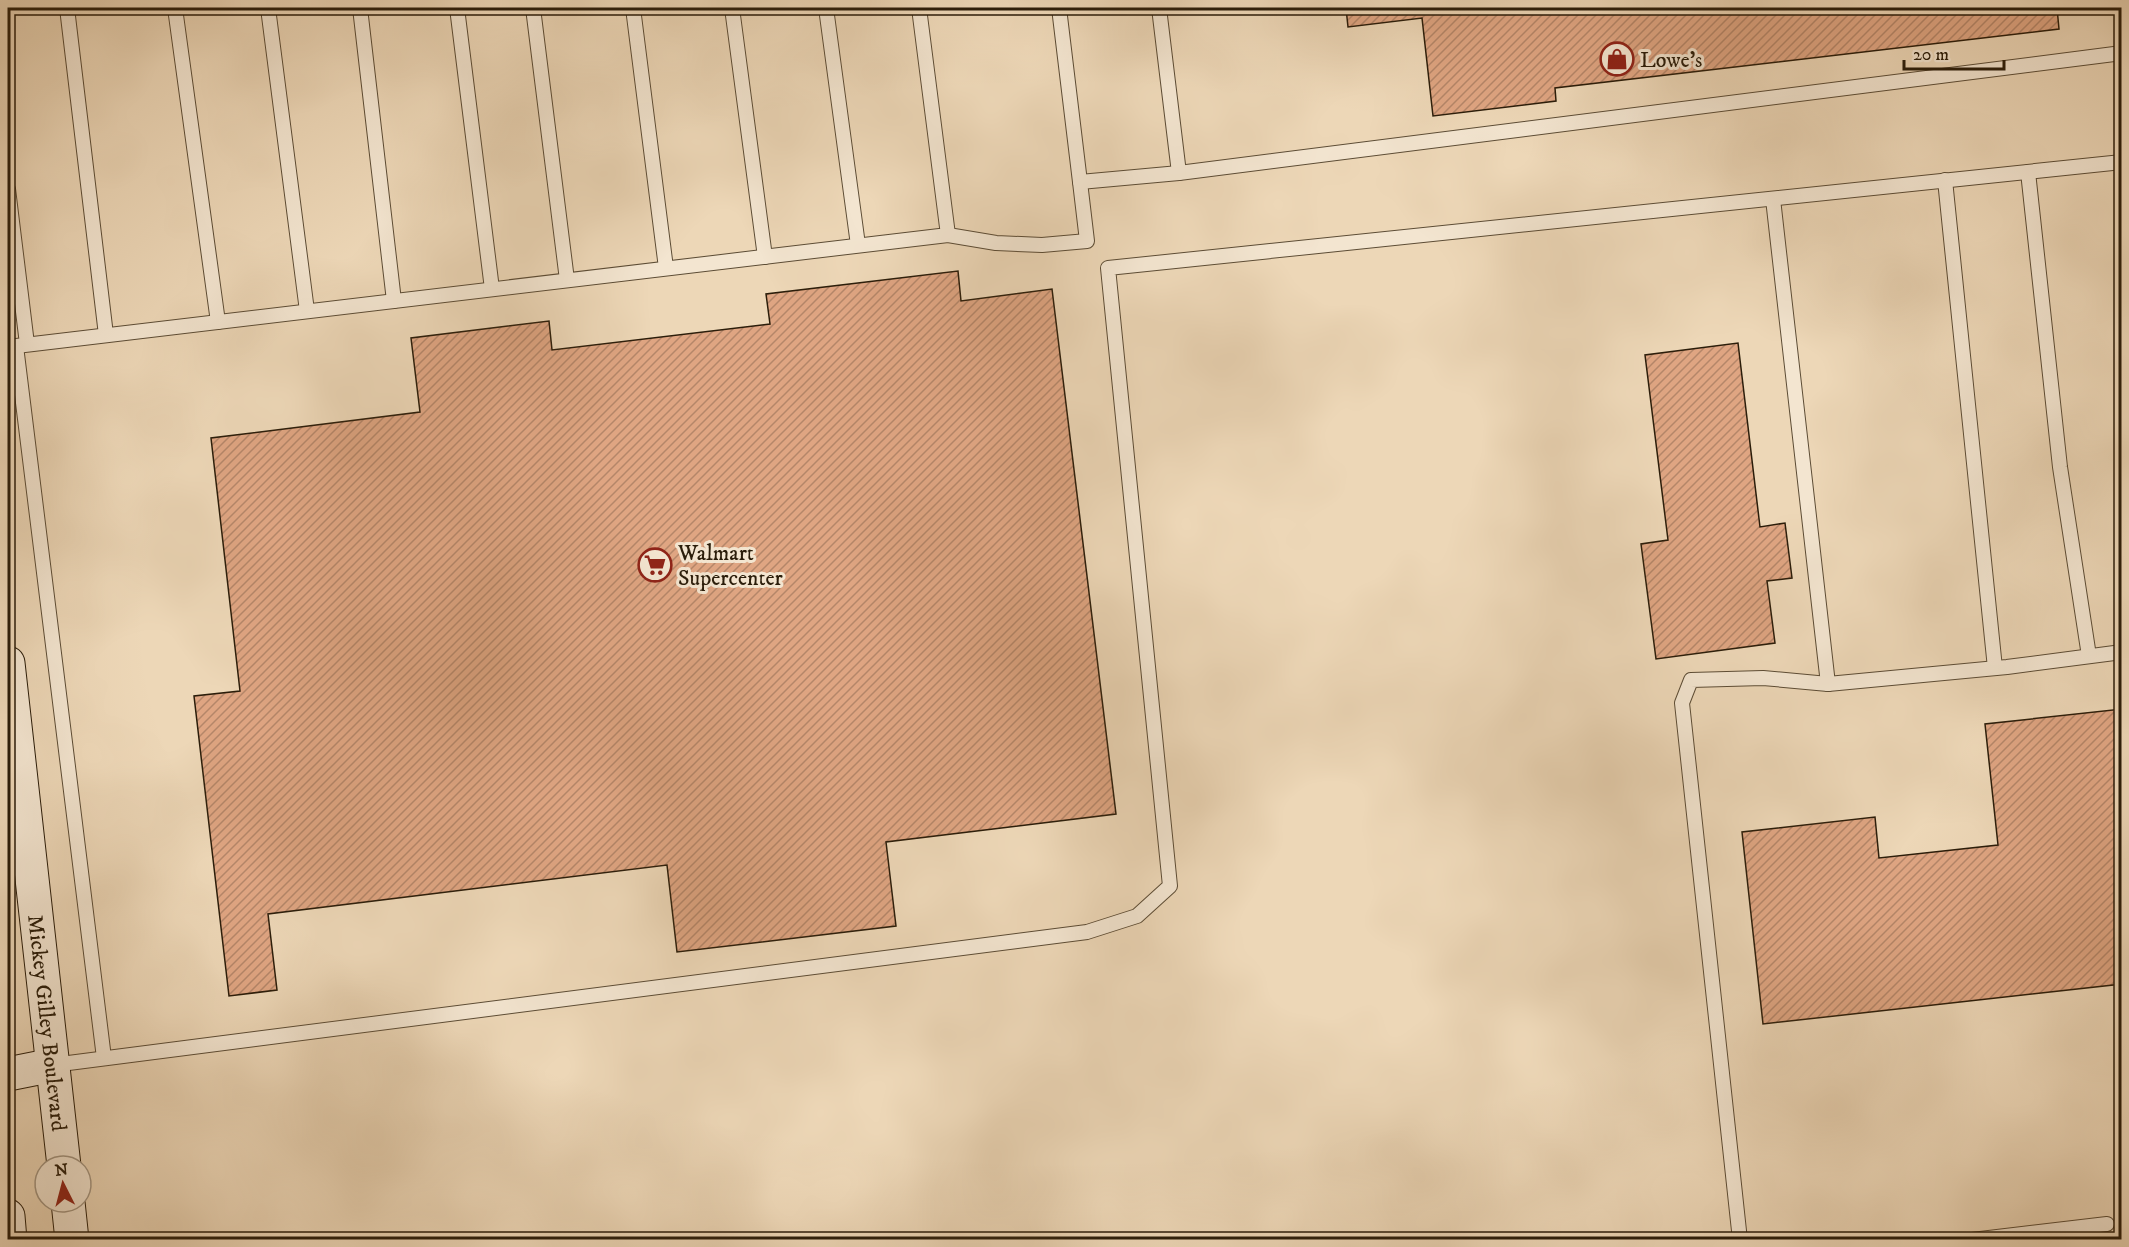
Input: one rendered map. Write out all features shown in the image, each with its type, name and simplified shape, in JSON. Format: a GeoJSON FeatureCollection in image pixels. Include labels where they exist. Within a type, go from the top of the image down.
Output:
{"type":"FeatureCollection","features":[{"type":"Feature","properties":{"kind":"street","name":"Mickey Gilley Boulevard"},"geometry":{"type":"LineString","coordinates":[[8,663],[63,1154]]}},
{"type":"Feature","properties":{"kind":"street"},"geometry":{"type":"LineString","coordinates":[[8,1074],[53,1065]]}},
{"type":"Feature","properties":{"kind":"street"},"geometry":{"type":"LineString","coordinates":[[69,1214],[72,1239]]}},
{"type":"Feature","properties":{"kind":"street"},"geometry":{"type":"LineString","coordinates":[[8,1216],[10,1239]]}},
{"type":"Feature","properties":{"kind":"lane"},"geometry":{"type":"LineString","coordinates":[[67,8],[106,335]]}},
{"type":"Feature","properties":{"kind":"lane"},"geometry":{"type":"LineString","coordinates":[[175,8],[218,322]]}},
{"type":"Feature","properties":{"kind":"lane"},"geometry":{"type":"LineString","coordinates":[[268,8],[307,311]]}},
{"type":"Feature","properties":{"kind":"lane"},"geometry":{"type":"LineString","coordinates":[[360,8],[394,301]]}},
{"type":"Feature","properties":{"kind":"lane"},"geometry":{"type":"LineString","coordinates":[[457,8],[492,289]]}},
{"type":"Feature","properties":{"kind":"lane"},"geometry":{"type":"LineString","coordinates":[[533,8],[567,280]]}},
{"type":"Feature","properties":{"kind":"lane"},"geometry":{"type":"LineString","coordinates":[[633,8],[666,268]]}},
{"type":"Feature","properties":{"kind":"lane"},"geometry":{"type":"LineString","coordinates":[[732,8],[765,257]]}},
{"type":"Feature","properties":{"kind":"lane"},"geometry":{"type":"LineString","coordinates":[[826,8],[858,245]]}},
{"type":"Feature","properties":{"kind":"lane"},"geometry":{"type":"LineString","coordinates":[[919,8],[948,235]]}},
{"type":"Feature","properties":{"kind":"lane"},"geometry":{"type":"LineString","coordinates":[[17,346],[948,235],[996,243],[1042,245],[1087,241],[1059,8]]}},
{"type":"Feature","properties":{"kind":"lane"},"geometry":{"type":"LineString","coordinates":[[1159,8],[1179,174]]}},
{"type":"Feature","properties":{"kind":"lane"},"geometry":{"type":"LineString","coordinates":[[1080,182],[1179,174],[2121,53]]}},
{"type":"Feature","properties":{"kind":"lane"},"geometry":{"type":"LineString","coordinates":[[53,1065],[1087,932],[1137,916],[1170,886],[1108,268],[2121,162]]}},
{"type":"Feature","properties":{"kind":"lane"},"geometry":{"type":"LineString","coordinates":[[2028,172],[2060,467],[2089,656]]}},
{"type":"Feature","properties":{"kind":"lane"},"geometry":{"type":"LineString","coordinates":[[1945,180],[1995,668]]}},
{"type":"Feature","properties":{"kind":"lane"},"geometry":{"type":"LineString","coordinates":[[8,189],[17,346],[104,1058]]}},
{"type":"Feature","properties":{"kind":"lane"},"geometry":{"type":"LineString","coordinates":[[1773,199],[1828,684]]}},
{"type":"Feature","properties":{"kind":"lane"},"geometry":{"type":"LineString","coordinates":[[1740,1239],[1682,703],[1691,680],[1763,678],[1828,684],[1995,668],[2121,652]]}},
{"type":"Feature","properties":{"kind":"lane"},"geometry":{"type":"LineString","coordinates":[[1972,1239],[2107,1224]]}},
{"type":"Feature","properties":{"kind":"building","name":"Lowe's"},"geometry":{"type":"Polygon","coordinates":[[[1346,8],[2057,8],[2059,29],[1555,88],[1556,101],[1433,116],[1422,18],[1348,27],[1346,8]]]}},
{"type":"Feature","properties":{"kind":"building","name":"Walmart Supercenter"},"geometry":{"type":"Polygon","coordinates":[[[958,271],[961,301],[1052,289],[1116,814],[886,842],[896,926],[677,952],[667,865],[268,914],[277,990],[229,996],[194,696],[240,691],[211,438],[420,412],[411,338],[549,321],[552,350],[770,324],[766,294],[958,271]]]}},
{"type":"Feature","properties":{"kind":"building"},"geometry":{"type":"Polygon","coordinates":[[[1738,343],[1760,527],[1785,523],[1792,578],[1767,581],[1775,643],[1656,659],[1641,544],[1668,540],[1645,355],[1738,343]]]}},
{"type":"Feature","properties":{"kind":"building"},"geometry":{"type":"Polygon","coordinates":[[[2122,709],[2122,984],[1763,1024],[1742,832],[1875,817],[1879,858],[1998,845],[1985,724],[2122,709]]]}},
{"type":"Feature","properties":{"kind":"place","name":"Lowe's"},"geometry":{"type":"Point","coordinates":[1617,59]}},
{"type":"Feature","properties":{"kind":"place","name":"Walmart Supercenter"},"geometry":{"type":"Point","coordinates":[655,565]}}]}
